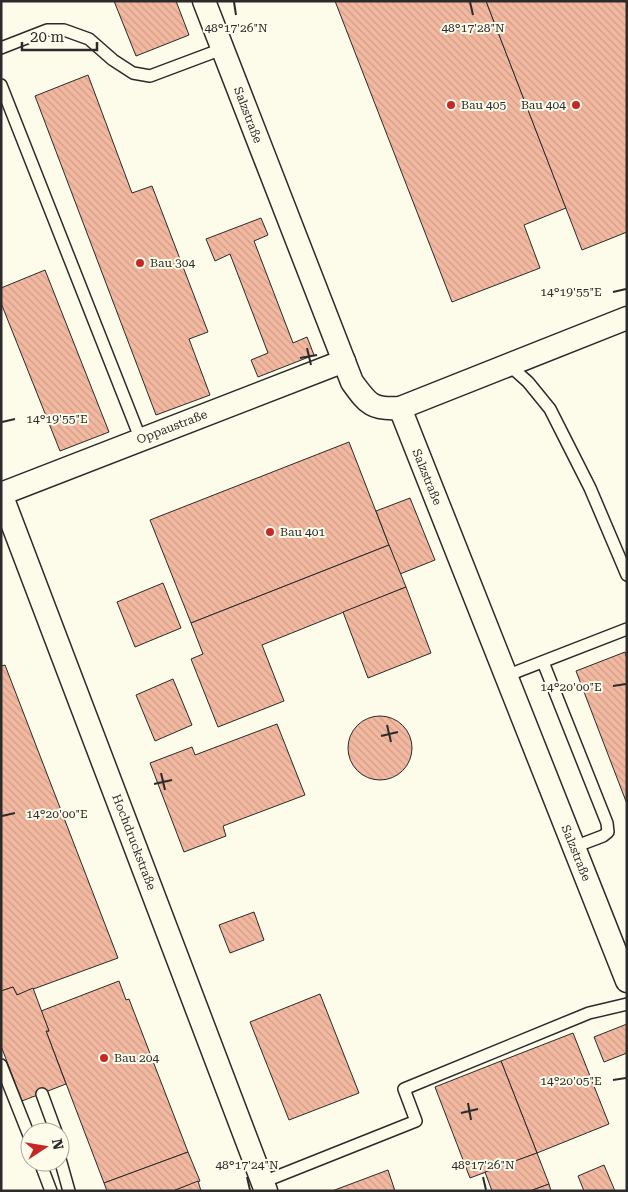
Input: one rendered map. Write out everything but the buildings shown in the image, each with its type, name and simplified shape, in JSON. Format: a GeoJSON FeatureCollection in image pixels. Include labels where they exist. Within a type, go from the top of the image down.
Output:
{"type":"FeatureCollection","features":[{"type":"Feature","properties":{"kind":"street","name":"Salzstraße"},"geometry":{"type":"LineString","coordinates":[[204,1],[352,382],[366,402],[383,409],[400,408],[627,981]]}},
{"type":"Feature","properties":{"kind":"street"},"geometry":{"type":"LineString","coordinates":[[400,408],[627,318]]}},
{"type":"Feature","properties":{"kind":"street","name":"Oppaustraße"},"geometry":{"type":"LineString","coordinates":[[1,494],[344,361]]}},
{"type":"Feature","properties":{"kind":"street","name":"Hochdruckstraße"},"geometry":{"type":"LineString","coordinates":[[1,494],[264,1187]]}},
{"type":"Feature","properties":{"kind":"lane"},"geometry":{"type":"LineString","coordinates":[[1,48],[48,30],[64,30],[89,39],[113,60],[133,73],[150,76],[222,49]]}},
{"type":"Feature","properties":{"kind":"lane"},"geometry":{"type":"LineString","coordinates":[[1,85],[141,440]]}},
{"type":"Feature","properties":{"kind":"lane"},"geometry":{"type":"LineString","coordinates":[[509,365],[528,382],[550,409],[590,488],[627,575]]}},
{"type":"Feature","properties":{"kind":"lane"},"geometry":{"type":"LineString","coordinates":[[506,676],[627,629]]}},
{"type":"Feature","properties":{"kind":"lane"},"geometry":{"type":"LineString","coordinates":[[543,662],[607,823],[608,832],[603,836],[574,848]]}},
{"type":"Feature","properties":{"kind":"lane"},"geometry":{"type":"LineString","coordinates":[[264,1187],[416,1121],[404,1090],[589,1014],[627,1004]]}},
{"type":"Feature","properties":{"kind":"lane"},"geometry":{"type":"LineString","coordinates":[[1,1065],[24,1122]]}},
{"type":"Feature","properties":{"kind":"lane"},"geometry":{"type":"LineString","coordinates":[[42,1094],[52,1122]]}},
{"type":"Feature","properties":{"kind":"lane"},"geometry":{"type":"LineString","coordinates":[[44,1172],[51,1191]]}},
{"type":"Feature","properties":{"kind":"lane"},"geometry":{"type":"LineString","coordinates":[[64,1172],[69,1191]]}},
{"type":"Feature","properties":{"kind":"place","name":"Bau 405"},"geometry":{"type":"Point","coordinates":[451,105]}},
{"type":"Feature","properties":{"kind":"place","name":"Bau 404"},"geometry":{"type":"Point","coordinates":[576,105]}},
{"type":"Feature","properties":{"kind":"place","name":"Bau 304"},"geometry":{"type":"Point","coordinates":[140,263]}},
{"type":"Feature","properties":{"kind":"place","name":"Bau 401"},"geometry":{"type":"Point","coordinates":[270,532]}},
{"type":"Feature","properties":{"kind":"place","name":"Bau 204"},"geometry":{"type":"Point","coordinates":[104,1058]}}]}
